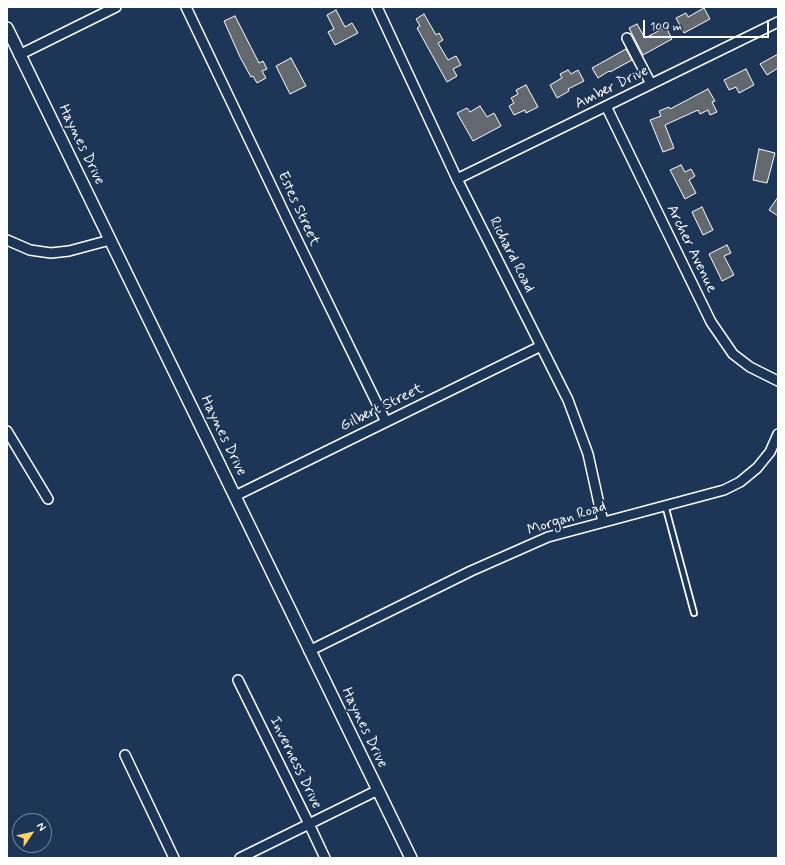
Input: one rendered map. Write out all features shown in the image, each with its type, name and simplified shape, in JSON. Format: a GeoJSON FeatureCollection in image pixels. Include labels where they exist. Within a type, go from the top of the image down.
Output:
{"type":"FeatureCollection","features":[{"type":"Feature","properties":{"kind":"street"},"geometry":{"type":"LineString","coordinates":[[19,54],[116,7]]}},
{"type":"Feature","properties":{"kind":"street","name":"Estes Street"},"geometry":{"type":"LineString","coordinates":[[186,7],[292,230],[386,422]]}},
{"type":"Feature","properties":{"kind":"street","name":"Richard Road"},"geometry":{"type":"LineString","coordinates":[[377,7],[458,179],[568,400],[588,454],[603,522]]}},
{"type":"Feature","properties":{"kind":"street","name":"Amber Drive"},"geometry":{"type":"LineString","coordinates":[[458,179],[778,22]]}},
{"type":"Feature","properties":{"kind":"street","name":"Haynes Drive"},"geometry":{"type":"LineString","coordinates":[[7,28],[411,858]]}},
{"type":"Feature","properties":{"kind":"street"},"geometry":{"type":"LineString","coordinates":[[627,38],[651,84]]}},
{"type":"Feature","properties":{"kind":"street","name":"Archer Avenue"},"geometry":{"type":"LineString","coordinates":[[606,106],[712,322],[723,341],[737,357],[750,367],[778,381]]}},
{"type":"Feature","properties":{"kind":"street"},"geometry":{"type":"LineString","coordinates":[[7,240],[30,250],[51,253],[69,251],[110,240]]}},
{"type":"Feature","properties":{"kind":"street","name":"Gilbert Street"},"geometry":{"type":"LineString","coordinates":[[235,496],[541,346]]}},
{"type":"Feature","properties":{"kind":"street"},"geometry":{"type":"LineString","coordinates":[[7,431],[48,499]]}},
{"type":"Feature","properties":{"kind":"street","name":"Morgan Road"},"geometry":{"type":"LineString","coordinates":[[310,651],[471,571],[548,537],[724,490],[740,482],[757,468],[770,452],[778,434]]}},
{"type":"Feature","properties":{"kind":"street","name":"Inverness Drive"},"geometry":{"type":"LineString","coordinates":[[238,680],[310,824],[325,858]]}},
{"type":"Feature","properties":{"kind":"street"},"geometry":{"type":"LineString","coordinates":[[125,755],[174,858]]}},
{"type":"Feature","properties":{"kind":"street"},"geometry":{"type":"LineString","coordinates":[[240,858],[378,790]]}},
{"type":"Feature","properties":{"kind":"lane"},"geometry":{"type":"LineString","coordinates":[[665,505],[694,613]]}},
{"type":"Feature","properties":{"kind":"building"},"geometry":{"type":"Polygon","coordinates":[[[704,8],[710,19],[684,33],[676,18],[686,13],[688,17],[704,8]]]}},
{"type":"Feature","properties":{"kind":"building"},"geometry":{"type":"Polygon","coordinates":[[[336,10],[345,27],[352,23],[358,33],[335,45],[328,32],[334,29],[327,15],[336,10]]]}},
{"type":"Feature","properties":{"kind":"building"},"geometry":{"type":"Polygon","coordinates":[[[424,14],[436,35],[439,33],[443,40],[438,43],[448,60],[456,56],[461,65],[453,69],[457,76],[447,82],[417,28],[420,26],[416,19],[424,14]]]}},
{"type":"Feature","properties":{"kind":"building"},"geometry":{"type":"Polygon","coordinates":[[[235,16],[259,63],[263,61],[267,69],[262,71],[266,78],[257,83],[253,76],[251,77],[240,57],[224,21],[235,16]]]}},
{"type":"Feature","properties":{"kind":"building"},"geometry":{"type":"Polygon","coordinates":[[[637,24],[645,38],[666,27],[672,39],[643,55],[629,28],[637,24]]]}},
{"type":"Feature","properties":{"kind":"building"},"geometry":{"type":"Polygon","coordinates":[[[626,49],[632,60],[598,78],[592,68],[626,49]]]}},
{"type":"Feature","properties":{"kind":"building"},"geometry":{"type":"Polygon","coordinates":[[[778,54],[778,68],[767,75],[760,64],[778,54]]]}},
{"type":"Feature","properties":{"kind":"building"},"geometry":{"type":"Polygon","coordinates":[[[291,58],[306,86],[290,94],[276,66],[291,58]]]}},
{"type":"Feature","properties":{"kind":"building"},"geometry":{"type":"Polygon","coordinates":[[[746,69],[754,85],[739,93],[736,87],[729,90],[724,80],[746,69]]]}},
{"type":"Feature","properties":{"kind":"building"},"geometry":{"type":"Polygon","coordinates":[[[568,70],[571,74],[578,70],[584,81],[568,89],[569,91],[557,98],[550,85],[562,78],[560,74],[568,70]]]}},
{"type":"Feature","properties":{"kind":"building"},"geometry":{"type":"Polygon","coordinates":[[[526,85],[538,107],[526,113],[525,110],[514,115],[509,106],[514,103],[511,98],[518,94],[516,90],[526,85]]]}},
{"type":"Feature","properties":{"kind":"building"},"geometry":{"type":"Polygon","coordinates":[[[708,89],[715,101],[712,102],[717,112],[710,115],[708,110],[700,114],[698,110],[665,125],[674,148],[663,152],[650,120],[661,116],[659,111],[669,107],[670,109],[708,89]]]}},
{"type":"Feature","properties":{"kind":"building"},"geometry":{"type":"Polygon","coordinates":[[[480,106],[487,117],[494,113],[501,126],[473,141],[457,113],[467,108],[470,112],[480,106]]]}},
{"type":"Feature","properties":{"kind":"building"},"geometry":{"type":"Polygon","coordinates":[[[759,149],[775,153],[767,183],[753,180],[759,149]]]}},
{"type":"Feature","properties":{"kind":"building"},"geometry":{"type":"Polygon","coordinates":[[[681,165],[685,172],[691,169],[695,176],[689,180],[696,193],[685,199],[670,170],[681,165]]]}},
{"type":"Feature","properties":{"kind":"building"},"geometry":{"type":"Polygon","coordinates":[[[778,197],[778,216],[769,210],[778,197]]]}},
{"type":"Feature","properties":{"kind":"building"},"geometry":{"type":"Polygon","coordinates":[[[702,207],[713,230],[703,235],[692,212],[702,207]]]}},
{"type":"Feature","properties":{"kind":"building"},"geometry":{"type":"Polygon","coordinates":[[[727,245],[731,253],[724,256],[734,275],[722,281],[709,254],[727,245]]]}}]}
